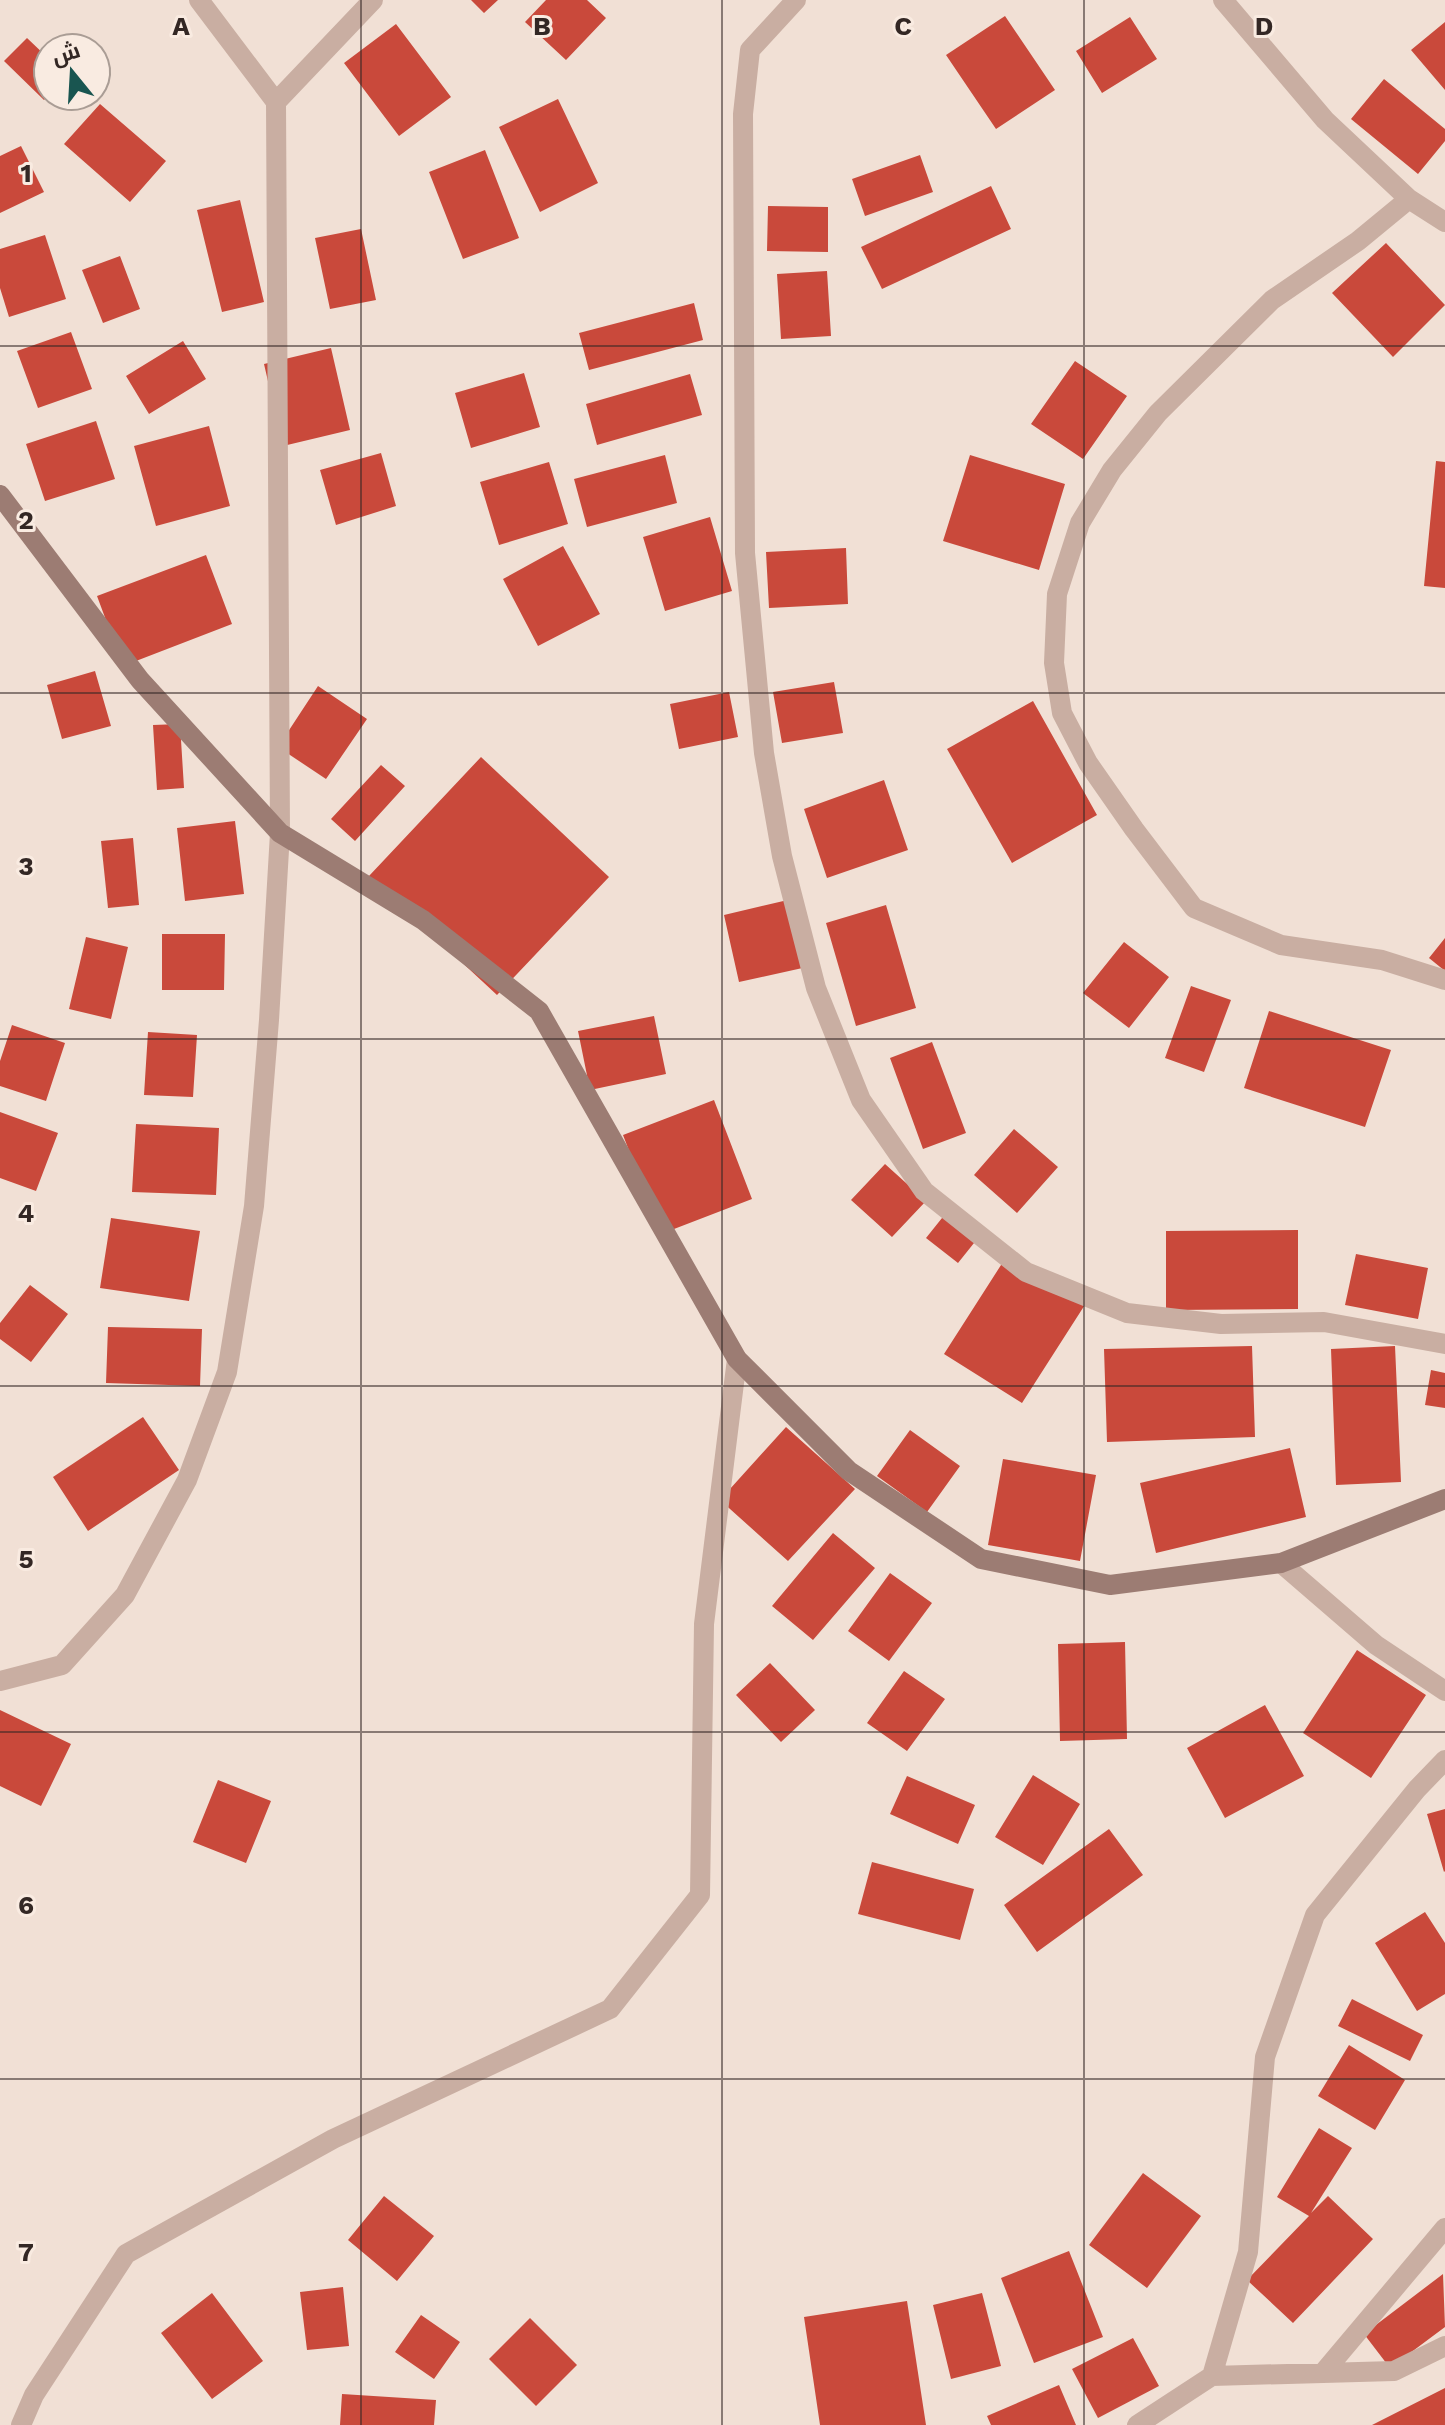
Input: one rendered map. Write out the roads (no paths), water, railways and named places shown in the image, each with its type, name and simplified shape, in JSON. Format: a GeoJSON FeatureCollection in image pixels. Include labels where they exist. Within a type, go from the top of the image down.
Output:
{"type":"FeatureCollection","features":[{"type":"Feature","properties":{"kind":"main road"},"geometry":{"type":"LineString","coordinates":[[0,495],[140,680],[280,833],[423,920],[539,1011],[737,1359],[849,1471],[981,1559],[1110,1585],[1281,1563],[1445,1499]]}},
{"type":"Feature","properties":{"kind":"street"},"geometry":{"type":"LineString","coordinates":[[0,1681],[62,1665],[125,1595],[187,1480],[227,1372],[254,1206],[280,833],[276,102],[199,0]]}},
{"type":"Feature","properties":{"kind":"street"},"geometry":{"type":"LineString","coordinates":[[276,102],[373,0]]}},
{"type":"Feature","properties":{"kind":"street"},"geometry":{"type":"LineString","coordinates":[[796,0],[750,50],[743,114],[745,553],[764,753],[782,856],[816,988],[861,1100],[924,1191],[1026,1272],[1127,1313],[1221,1324],[1324,1322],[1445,1344]]}},
{"type":"Feature","properties":{"kind":"street"},"geometry":{"type":"LineString","coordinates":[[1223,0],[1325,120],[1409,199],[1445,222]]}},
{"type":"Feature","properties":{"kind":"street"},"geometry":{"type":"LineString","coordinates":[[1409,199],[1358,241],[1272,300],[1158,413],[1112,470],[1080,523],[1057,594],[1054,663],[1062,713],[1088,763],[1194,908],[1281,945],[1382,960],[1445,980]]}},
{"type":"Feature","properties":{"kind":"street"},"geometry":{"type":"LineString","coordinates":[[21,2425],[34,2395],[126,2254],[333,2139],[610,2009],[700,1895],[704,1624],[737,1359]]}},
{"type":"Feature","properties":{"kind":"street"},"geometry":{"type":"LineString","coordinates":[[1281,1563],[1376,1645],[1445,1691]]}},
{"type":"Feature","properties":{"kind":"street"},"geometry":{"type":"LineString","coordinates":[[1212,2376],[1248,2252],[1265,2057],[1315,1915],[1417,1789],[1445,1760]]}},
{"type":"Feature","properties":{"kind":"street"},"geometry":{"type":"LineString","coordinates":[[1323,2373],[1445,2228]]}},
{"type":"Feature","properties":{"kind":"street"},"geometry":{"type":"LineString","coordinates":[[1137,2425],[1212,2376],[1394,2371],[1445,2346]]}}]}
